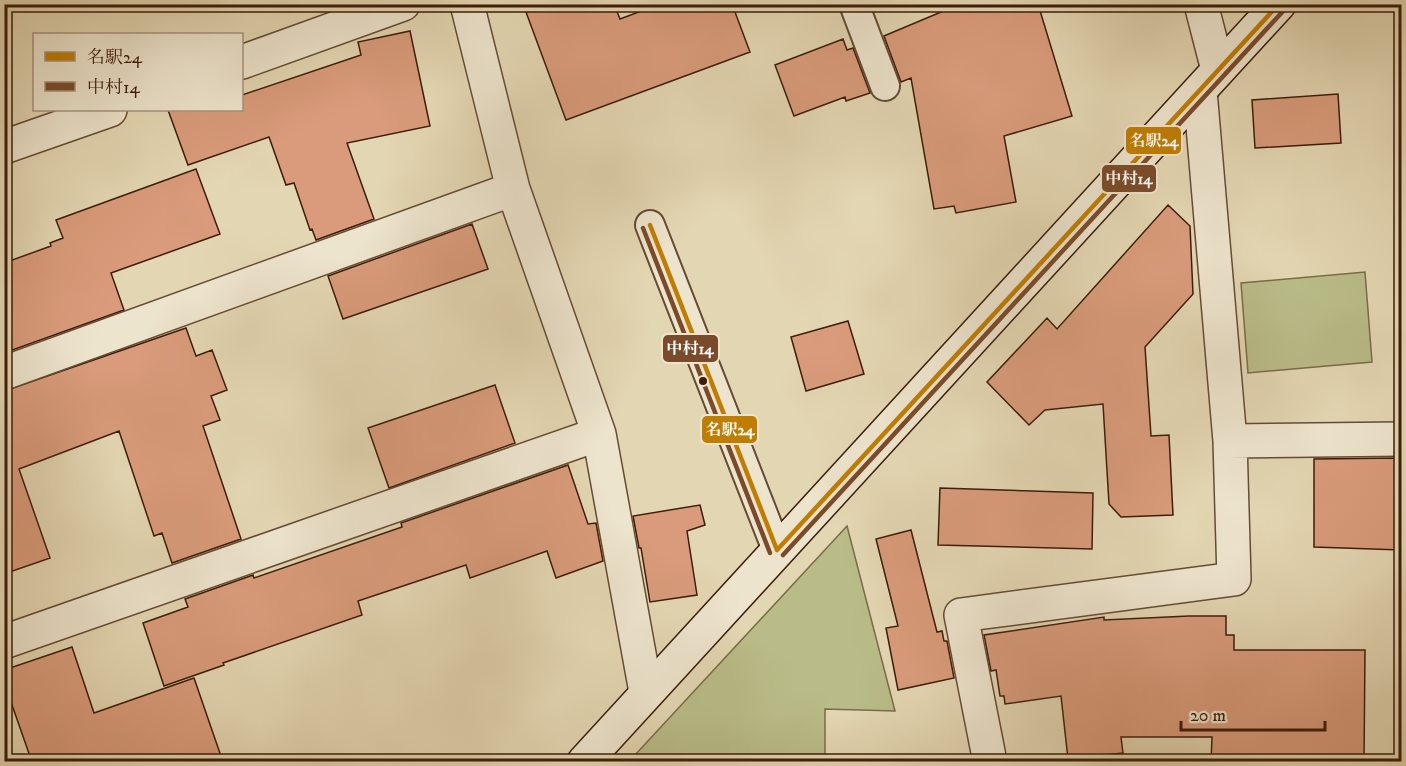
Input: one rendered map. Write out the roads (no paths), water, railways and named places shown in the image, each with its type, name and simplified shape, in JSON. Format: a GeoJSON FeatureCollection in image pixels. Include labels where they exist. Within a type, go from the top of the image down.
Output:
{"type":"FeatureCollection","features":[{"type":"Feature","properties":{"kind":"street"},"geometry":{"type":"LineString","coordinates":[[243,62],[403,4]]}},
{"type":"Feature","properties":{"kind":"street"},"geometry":{"type":"LineString","coordinates":[[467,4],[513,189],[599,434],[646,692]]}},
{"type":"Feature","properties":{"kind":"street"},"geometry":{"type":"LineString","coordinates":[[990,762],[961,615],[1234,579],[1230,441],[1209,80],[1201,4]]}},
{"type":"Feature","properties":{"kind":"street"},"geometry":{"type":"LineString","coordinates":[[584,762],[1278,4]]}},
{"type":"Feature","properties":{"kind":"street"},"geometry":{"type":"LineString","coordinates":[[4,147],[107,111]]}},
{"type":"Feature","properties":{"kind":"street"},"geometry":{"type":"LineString","coordinates":[[4,374],[513,189]]}},
{"type":"Feature","properties":{"kind":"street"},"geometry":{"type":"LineString","coordinates":[[4,642],[599,434]]}},
{"type":"Feature","properties":{"kind":"street"},"geometry":{"type":"LineString","coordinates":[[1230,441],[1401,439]]}},
{"type":"Feature","properties":{"kind":"lane"},"geometry":{"type":"LineString","coordinates":[[854,4],[885,86]]}},
{"type":"Feature","properties":{"kind":"lane"},"geometry":{"type":"LineString","coordinates":[[650,225],[777,550]]}}]}
